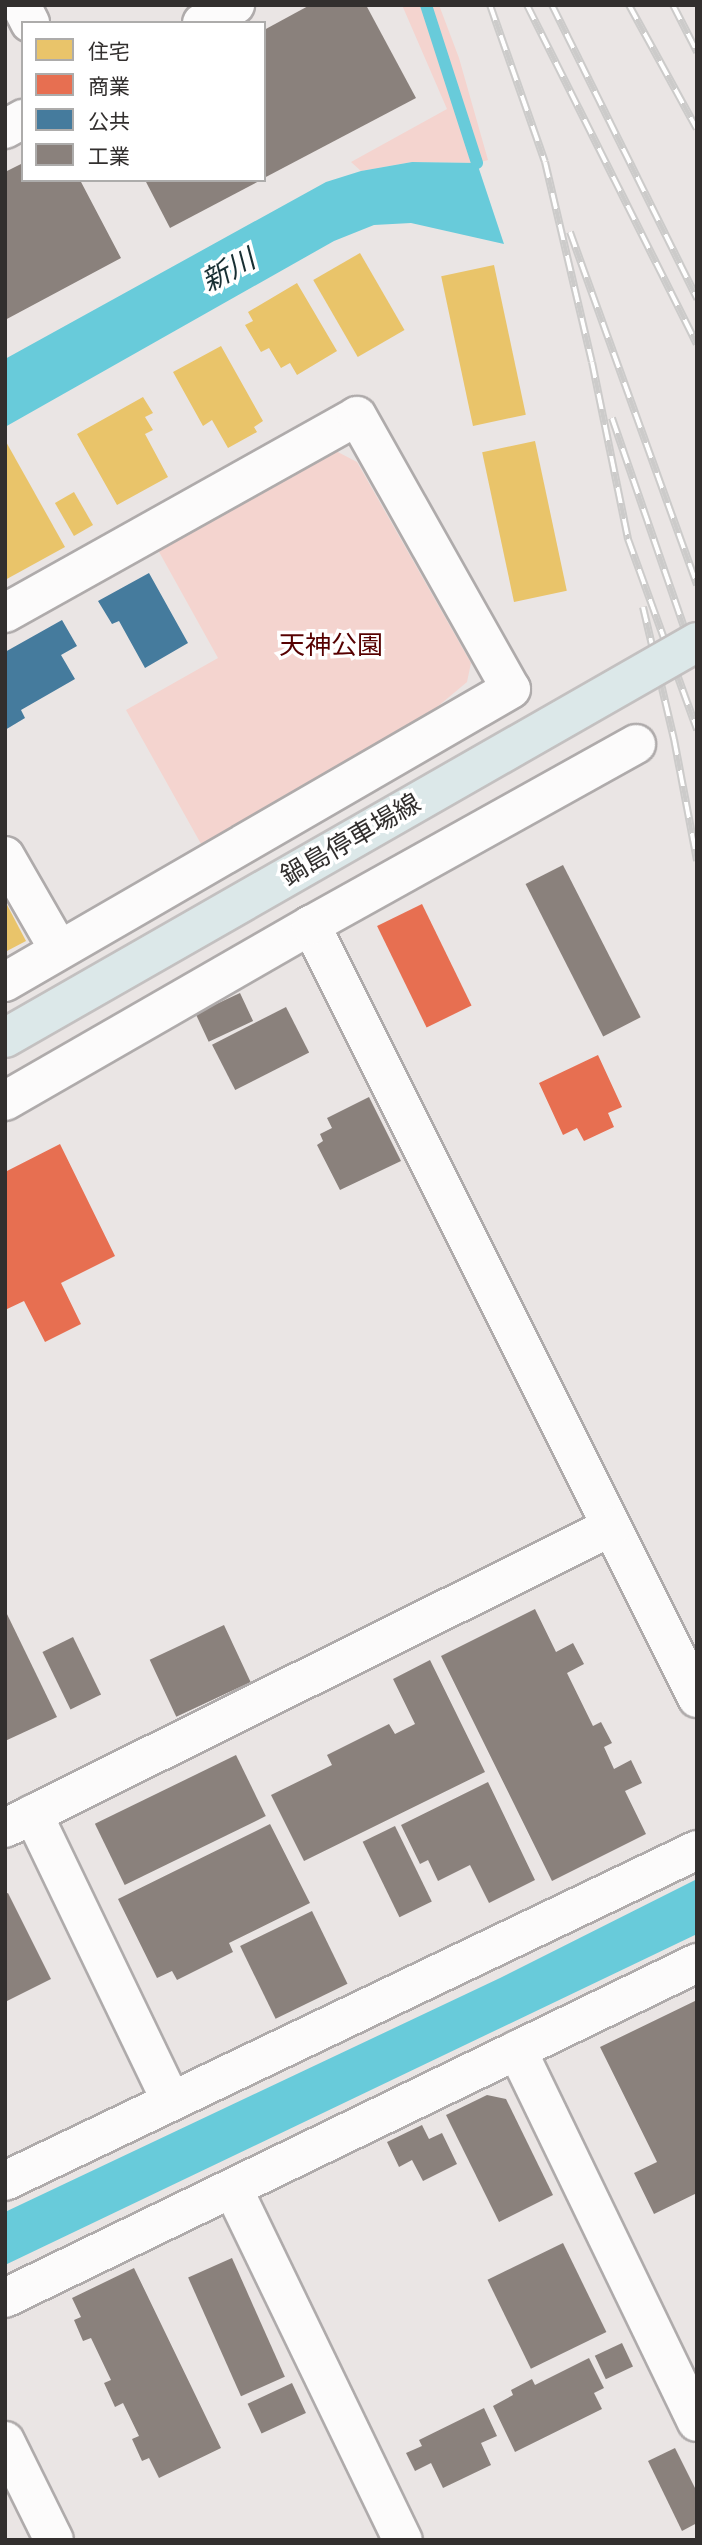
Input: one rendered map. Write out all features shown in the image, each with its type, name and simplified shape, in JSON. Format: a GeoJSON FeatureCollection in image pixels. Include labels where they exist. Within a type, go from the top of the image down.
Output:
{"type":"FeatureCollection","features":[{"type":"Feature","properties":{"kind":"main road","name":"鍋島停車場線"},"geometry":{"type":"LineString","coordinates":[[5,1038],[697,642]]}},
{"type":"Feature","properties":{"kind":"street"},"geometry":{"type":"LineString","coordinates":[[21,5],[29,21]]}},
{"type":"Feature","properties":{"kind":"street"},"geometry":{"type":"LineString","coordinates":[[206,21],[235,5]]}},
{"type":"Feature","properties":{"kind":"street"},"geometry":{"type":"LineString","coordinates":[[5,129],[21,120]]}},
{"type":"Feature","properties":{"kind":"street"},"geometry":{"type":"LineString","coordinates":[[5,613],[357,416],[511,689],[5,982]]}},
{"type":"Feature","properties":{"kind":"street"},"geometry":{"type":"LineString","coordinates":[[5,1101],[311,925],[636,744]]}},
{"type":"Feature","properties":{"kind":"street"},"geometry":{"type":"LineString","coordinates":[[5,856],[59,950]]}},
{"type":"Feature","properties":{"kind":"street"},"geometry":{"type":"LineString","coordinates":[[311,925],[697,1698]]}},
{"type":"Feature","properties":{"kind":"street"},"geometry":{"type":"LineString","coordinates":[[171,2101],[19,1821],[611,1527]]}},
{"type":"Feature","properties":{"kind":"street"},"geometry":{"type":"LineString","coordinates":[[5,2181],[697,1850]]}},
{"type":"Feature","properties":{"kind":"street"},"geometry":{"type":"LineString","coordinates":[[5,2298],[697,1963]]}},
{"type":"Feature","properties":{"kind":"street"},"geometry":{"type":"LineString","coordinates":[[517,2050],[697,2422]]}},
{"type":"Feature","properties":{"kind":"street"},"geometry":{"type":"LineString","coordinates":[[233,2189],[403,2540]]}},
{"type":"Feature","properties":{"kind":"street"},"geometry":{"type":"LineString","coordinates":[[5,2441],[54,2540]]}},
{"type":"Feature","properties":{"kind":"green space"},"geometry":{"type":"Polygon","coordinates":[[[402,5],[439,5],[459,58],[488,160],[477,163],[412,162],[361,171],[351,162],[447,109],[402,5]]]}},
{"type":"Feature","properties":{"kind":"green space","name":"天神公園"},"geometry":{"type":"Polygon","coordinates":[[[334,450],[357,462],[471,663],[467,682],[394,743],[205,851],[126,710],[218,658],[158,550],[334,450]]]}},
{"type":"Feature","properties":{"kind":"water","name":"新川"},"geometry":{"type":"Polygon","coordinates":[[[412,162],[477,163],[504,244],[411,223],[374,225],[334,241],[5,427],[5,359],[326,182],[361,171],[412,162]]]}},
{"type":"Feature","properties":{"kind":"water"},"geometry":{"type":"Polygon","coordinates":[[[697,1879],[697,1934],[5,2265],[5,2212],[500,1978],[697,1879]]]}},
{"type":"Feature","properties":{"kind":"building: 住宅"},"geometry":{"type":"Polygon","coordinates":[[[360,253],[405,330],[358,357],[313,280],[360,253]]]}},
{"type":"Feature","properties":{"kind":"building: 住宅"},"geometry":{"type":"Polygon","coordinates":[[[494,265],[526,415],[473,426],[441,276],[494,265]]]}},
{"type":"Feature","properties":{"kind":"building: 住宅"},"geometry":{"type":"Polygon","coordinates":[[[297,283],[337,351],[297,375],[290,363],[281,368],[269,348],[261,352],[245,325],[253,321],[248,312],[297,283]]]}},
{"type":"Feature","properties":{"kind":"building: 住宅"},"geometry":{"type":"Polygon","coordinates":[[[221,346],[263,421],[254,427],[257,432],[228,448],[212,420],[203,426],[173,372],[221,346]]]}},
{"type":"Feature","properties":{"kind":"building: 住宅"},"geometry":{"type":"Polygon","coordinates":[[[143,397],[153,413],[145,417],[153,430],[145,434],[168,477],[117,505],[77,434],[143,397]]]}},
{"type":"Feature","properties":{"kind":"building: 住宅"},"geometry":{"type":"Polygon","coordinates":[[[5,440],[65,547],[5,580],[5,440]]]}},
{"type":"Feature","properties":{"kind":"building: 住宅"},"geometry":{"type":"Polygon","coordinates":[[[535,441],[567,591],[514,602],[482,452],[535,441]]]}},
{"type":"Feature","properties":{"kind":"building: 住宅"},"geometry":{"type":"Polygon","coordinates":[[[74,492],[93,525],[74,536],[55,503],[74,492]]]}},
{"type":"Feature","properties":{"kind":"building: 住宅"},"geometry":{"type":"Polygon","coordinates":[[[5,901],[26,941],[5,952],[5,901]]]}},
{"type":"Feature","properties":{"kind":"building: 商業"},"geometry":{"type":"Polygon","coordinates":[[[422,904],[472,1006],[427,1027],[377,926],[422,904]]]}},
{"type":"Feature","properties":{"kind":"building: 商業"},"geometry":{"type":"Polygon","coordinates":[[[598,1055],[622,1107],[608,1113],[614,1127],[584,1141],[577,1128],[563,1135],[539,1083],[598,1055]]]}},
{"type":"Feature","properties":{"kind":"building: 商業"},"geometry":{"type":"Polygon","coordinates":[[[60,1144],[115,1256],[61,1283],[81,1324],[45,1342],[24,1301],[5,1310],[5,1172],[60,1144]]]}},
{"type":"Feature","properties":{"kind":"building: 公共"},"geometry":{"type":"Polygon","coordinates":[[[149,573],[188,643],[145,668],[119,621],[112,624],[98,601],[149,573]]]}},
{"type":"Feature","properties":{"kind":"building: 公共"},"geometry":{"type":"Polygon","coordinates":[[[62,620],[77,646],[61,655],[75,679],[21,710],[25,718],[5,730],[5,652],[62,620]]]}},
{"type":"Feature","properties":{"kind":"building: 工業"},"geometry":{"type":"Polygon","coordinates":[[[310,5],[366,5],[416,98],[266,177],[266,29],[310,5]]]}},
{"type":"Feature","properties":{"kind":"building: 工業"},"geometry":{"type":"Polygon","coordinates":[[[21,164],[21,182],[81,182],[121,258],[5,320],[5,172],[21,164]]]}},
{"type":"Feature","properties":{"kind":"building: 工業"},"geometry":{"type":"Polygon","coordinates":[[[146,182],[257,182],[170,228],[146,182]]]}},
{"type":"Feature","properties":{"kind":"building: 工業"},"geometry":{"type":"Polygon","coordinates":[[[563,865],[641,1017],[603,1036],[526,884],[563,865]]]}},
{"type":"Feature","properties":{"kind":"building: 工業"},"geometry":{"type":"Polygon","coordinates":[[[240,993],[253,1021],[209,1042],[196,1014],[240,993]]]}},
{"type":"Feature","properties":{"kind":"building: 工業"},"geometry":{"type":"Polygon","coordinates":[[[286,1007],[309,1052],[235,1090],[212,1045],[286,1007]]]}},
{"type":"Feature","properties":{"kind":"building: 工業"},"geometry":{"type":"Polygon","coordinates":[[[369,1097],[401,1161],[340,1190],[317,1145],[323,1141],[320,1134],[332,1128],[327,1118],[369,1097]]]}},
{"type":"Feature","properties":{"kind":"building: 工業"},"geometry":{"type":"Polygon","coordinates":[[[535,1609],[556,1652],[573,1643],[584,1664],[567,1673],[593,1726],[601,1722],[612,1743],[604,1747],[614,1769],[631,1760],[642,1783],[625,1791],[646,1834],[552,1881],[441,1656],[535,1609]]]}},
{"type":"Feature","properties":{"kind":"building: 工業"},"geometry":{"type":"Polygon","coordinates":[[[5,1610],[57,1717],[5,1741],[5,1610]]]}},
{"type":"Feature","properties":{"kind":"building: 工業"},"geometry":{"type":"Polygon","coordinates":[[[224,1625],[251,1682],[176,1717],[150,1660],[224,1625]]]}},
{"type":"Feature","properties":{"kind":"building: 工業"},"geometry":{"type":"Polygon","coordinates":[[[73,1637],[101,1695],[70,1709],[42,1652],[73,1637]]]}},
{"type":"Feature","properties":{"kind":"building: 工業"},"geometry":{"type":"Polygon","coordinates":[[[430,1660],[485,1772],[304,1861],[271,1795],[332,1765],[327,1755],[389,1724],[395,1734],[415,1724],[393,1679],[430,1660]]]}},
{"type":"Feature","properties":{"kind":"building: 工業"},"geometry":{"type":"Polygon","coordinates":[[[236,1755],[266,1816],[125,1885],[95,1824],[236,1755]]]}},
{"type":"Feature","properties":{"kind":"building: 工業"},"geometry":{"type":"Polygon","coordinates":[[[488,1782],[535,1880],[489,1903],[470,1865],[438,1881],[428,1860],[420,1864],[401,1825],[488,1782]]]}},
{"type":"Feature","properties":{"kind":"building: 工業"},"geometry":{"type":"Polygon","coordinates":[[[270,1824],[310,1903],[229,1943],[233,1952],[177,1980],[172,1971],[157,1978],[118,1899],[270,1824]]]}},
{"type":"Feature","properties":{"kind":"building: 工業"},"geometry":{"type":"Polygon","coordinates":[[[395,1826],[432,1901],[399,1917],[363,1842],[395,1826]]]}},
{"type":"Feature","properties":{"kind":"building: 工業"},"geometry":{"type":"Polygon","coordinates":[[[8,1893],[51,1979],[5,2002],[5,1894],[8,1893]]]}},
{"type":"Feature","properties":{"kind":"building: 工業"},"geometry":{"type":"Polygon","coordinates":[[[312,1911],[348,1984],[276,2019],[240,1946],[312,1911]]]}},
{"type":"Feature","properties":{"kind":"building: 工業"},"geometry":{"type":"Polygon","coordinates":[[[697,2000],[697,2193],[654,2214],[634,2173],[657,2162],[600,2047],[697,2000]]]}},
{"type":"Feature","properties":{"kind":"building: 工業"},"geometry":{"type":"Polygon","coordinates":[[[487,2095],[506,2099],[553,2195],[499,2222],[446,2115],[487,2095]]]}},
{"type":"Feature","properties":{"kind":"building: 工業"},"geometry":{"type":"Polygon","coordinates":[[[422,2125],[429,2139],[442,2133],[457,2164],[423,2181],[412,2160],[399,2167],[387,2142],[422,2125]]]}},
{"type":"Feature","properties":{"kind":"building: 工業"},"geometry":{"type":"Polygon","coordinates":[[[563,2243],[606,2332],[531,2369],[488,2280],[563,2243]]]}},
{"type":"Feature","properties":{"kind":"building: 工業"},"geometry":{"type":"Polygon","coordinates":[[[232,2258],[285,2377],[241,2396],[188,2278],[232,2258]]]}},
{"type":"Feature","properties":{"kind":"building: 工業"},"geometry":{"type":"Polygon","coordinates":[[[134,2268],[221,2448],[159,2478],[149,2458],[142,2461],[132,2439],[139,2436],[123,2403],[115,2407],[104,2383],[111,2380],[91,2338],[83,2341],[74,2320],[81,2317],[72,2298],[134,2268]]]}},
{"type":"Feature","properties":{"kind":"building: 工業"},"geometry":{"type":"Polygon","coordinates":[[[622,2343],[633,2367],[606,2379],[595,2356],[622,2343]]]}},
{"type":"Feature","properties":{"kind":"building: 工業"},"geometry":{"type":"Polygon","coordinates":[[[589,2358],[604,2388],[594,2393],[602,2409],[515,2452],[493,2406],[513,2395],[511,2390],[532,2379],[535,2385],[589,2358]]]}},
{"type":"Feature","properties":{"kind":"building: 工業"},"geometry":{"type":"Polygon","coordinates":[[[292,2383],[306,2413],[262,2434],[248,2404],[292,2383]]]}},
{"type":"Feature","properties":{"kind":"building: 工業"},"geometry":{"type":"Polygon","coordinates":[[[484,2408],[497,2436],[481,2443],[491,2465],[443,2488],[431,2463],[415,2471],[406,2453],[422,2446],[419,2440],[484,2408]]]}},
{"type":"Feature","properties":{"kind":"building: 工業"},"geometry":{"type":"Polygon","coordinates":[[[675,2448],[697,2492],[697,2523],[682,2531],[648,2461],[675,2448]]]}},
{"type":"Feature","properties":{"kind":"waterway"},"geometry":{"type":"LineString","coordinates":[[426,5],[477,163]]}},
{"type":"Feature","properties":{"kind":"railway"},"geometry":{"type":"LineString","coordinates":[[490,5],[545,162],[592,362],[628,539],[697,730]]}},
{"type":"Feature","properties":{"kind":"railway"},"geometry":{"type":"LineString","coordinates":[[527,5],[697,344]]}},
{"type":"Feature","properties":{"kind":"railway"},"geometry":{"type":"LineString","coordinates":[[552,5],[697,299]]}},
{"type":"Feature","properties":{"kind":"railway"},"geometry":{"type":"LineString","coordinates":[[629,5],[697,129]]}},
{"type":"Feature","properties":{"kind":"railway"},"geometry":{"type":"LineString","coordinates":[[673,5],[697,52]]}},
{"type":"Feature","properties":{"kind":"railway"},"geometry":{"type":"LineString","coordinates":[[570,232],[697,585]]}},
{"type":"Feature","properties":{"kind":"railway"},"geometry":{"type":"LineString","coordinates":[[612,418],[697,665]]}},
{"type":"Feature","properties":{"kind":"railway"},"geometry":{"type":"LineString","coordinates":[[643,607],[674,739],[697,861]]}}]}
